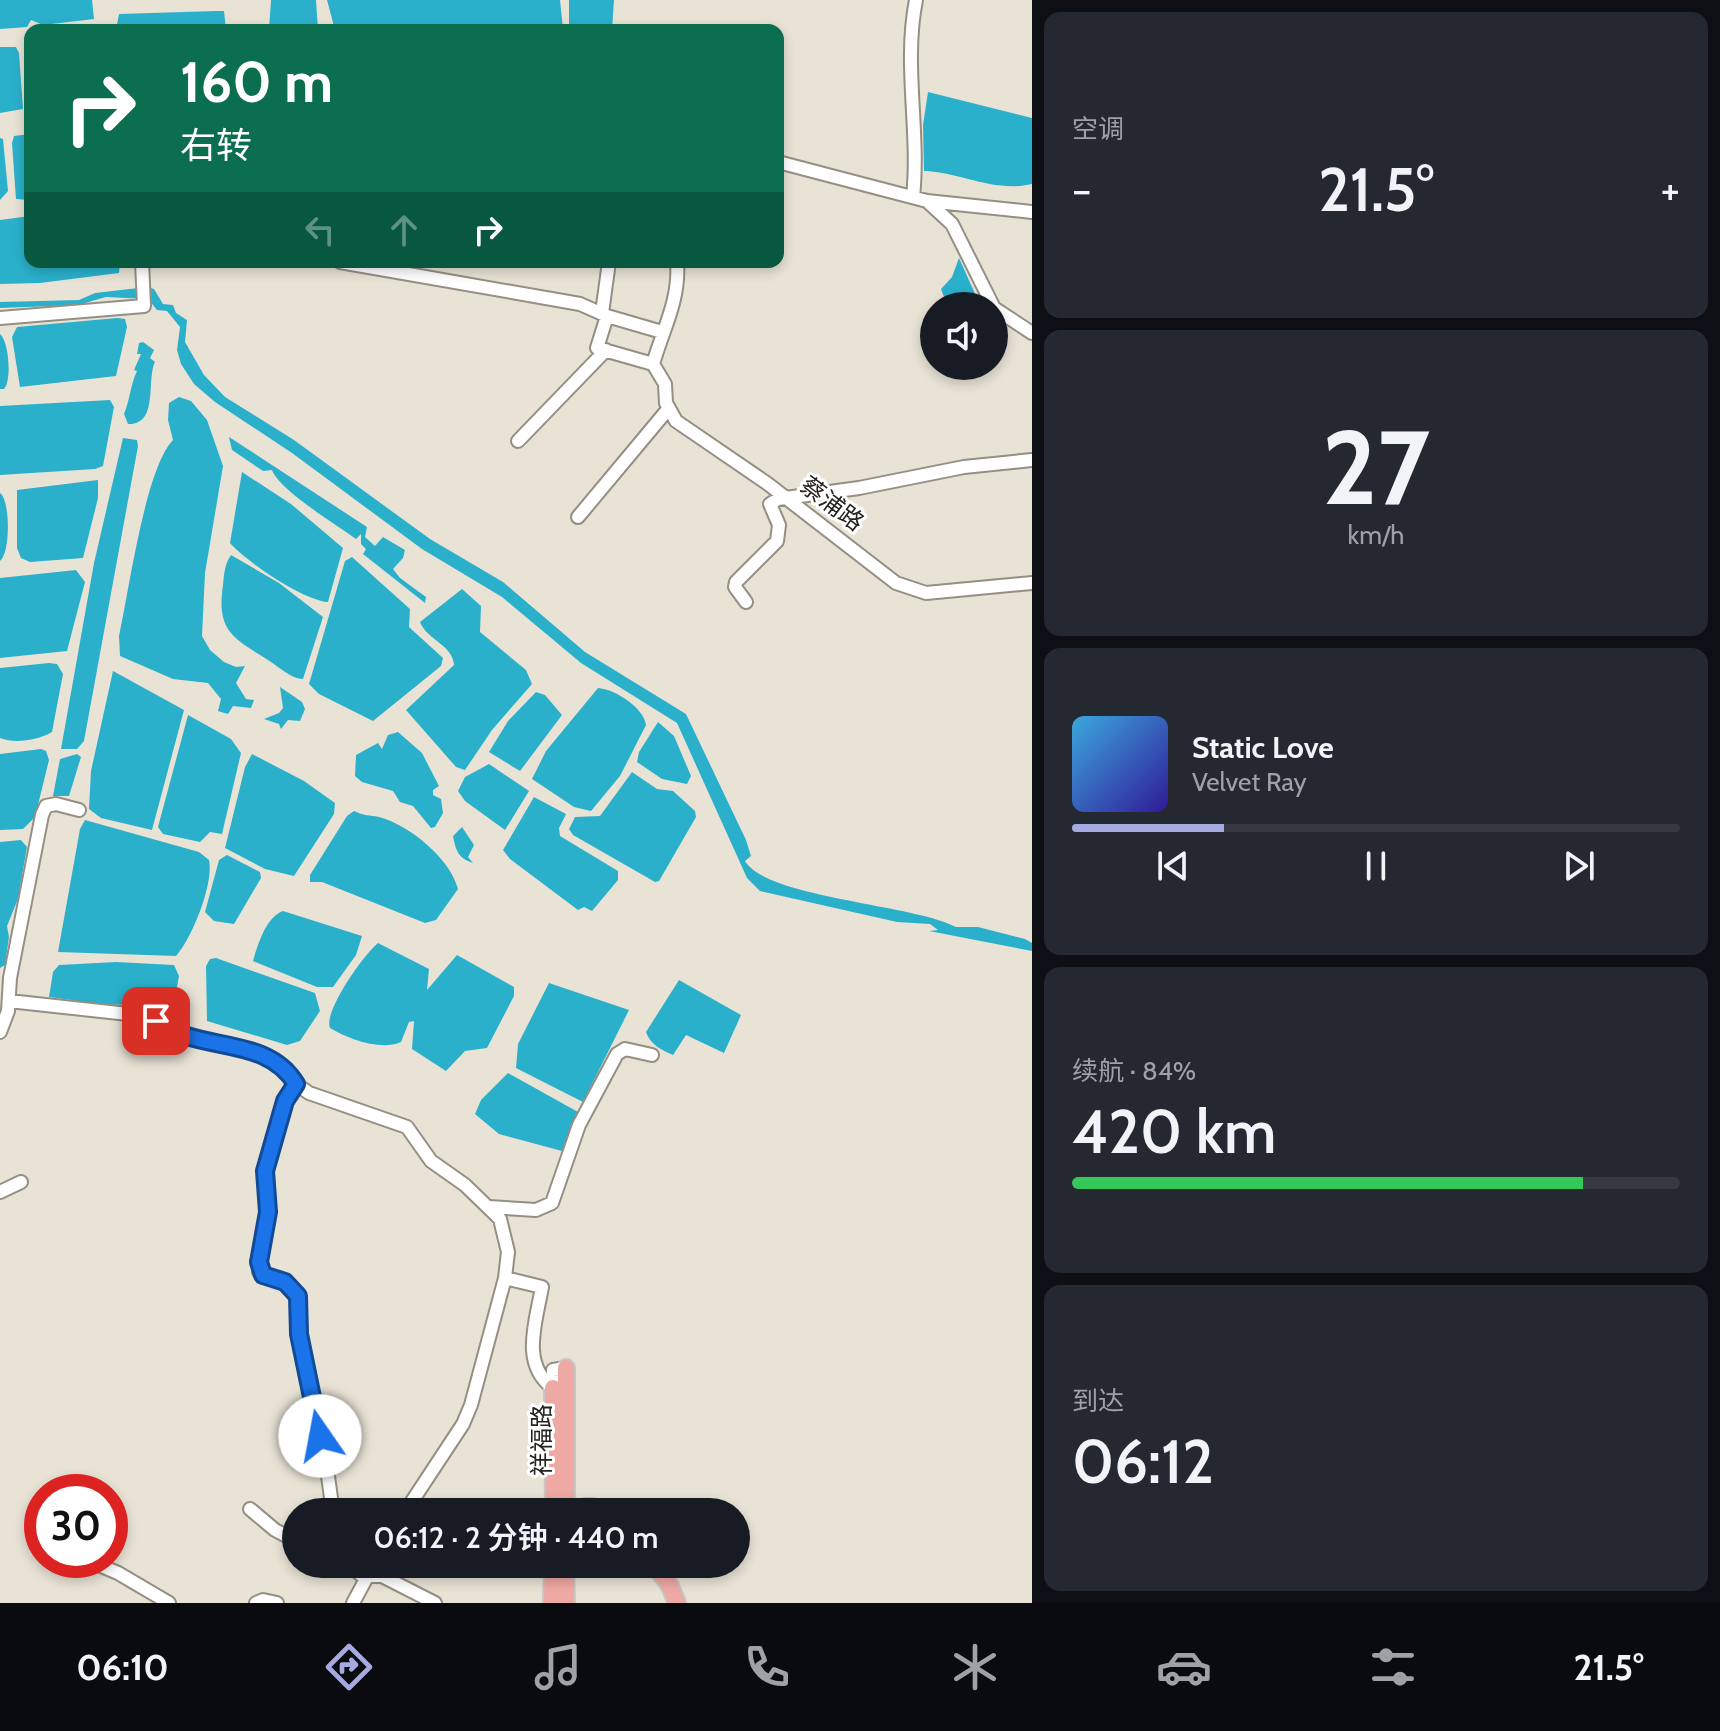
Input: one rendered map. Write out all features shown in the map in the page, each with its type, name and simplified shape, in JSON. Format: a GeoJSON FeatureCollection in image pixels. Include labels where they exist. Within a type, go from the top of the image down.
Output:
{"type":"FeatureCollection","features":[{"type":"Feature","properties":{"kind":"main road","name":"祥福路"},"geometry":{"type":"LineString","coordinates":[[566,1368],[569,1498]]}},
{"type":"Feature","properties":{"kind":"main road","name":"祥福路"},"geometry":{"type":"LineString","coordinates":[[553,1388],[554,1498]]}},
{"type":"Feature","properties":{"kind":"main road"},"geometry":{"type":"LineString","coordinates":[[552,1603],[555,1578]]}},
{"type":"Feature","properties":{"kind":"main road"},"geometry":{"type":"LineString","coordinates":[[560,1578],[566,1603]]}},
{"type":"Feature","properties":{"kind":"main road"},"geometry":{"type":"LineString","coordinates":[[664,1578],[677,1603]]}},
{"type":"Feature","properties":{"kind":"main road"},"geometry":{"type":"LineString","coordinates":[[676,1578],[686,1603]]}},
{"type":"Feature","properties":{"kind":"street"},"geometry":{"type":"LineString","coordinates":[[913,197],[917,156],[910,60],[916,0]]}},
{"type":"Feature","properties":{"kind":"street"},"geometry":{"type":"LineString","coordinates":[[784,164],[927,201],[1032,212]]}},
{"type":"Feature","properties":{"kind":"street"},"geometry":{"type":"LineString","coordinates":[[927,201],[952,224],[986,292]]}},
{"type":"Feature","properties":{"kind":"street"},"geometry":{"type":"LineString","coordinates":[[0,318],[144,306],[143,268]]}},
{"type":"Feature","properties":{"kind":"street"},"geometry":{"type":"LineString","coordinates":[[377,268],[580,304],[662,332]]}},
{"type":"Feature","properties":{"kind":"street"},"geometry":{"type":"LineString","coordinates":[[608,268],[597,348],[653,364],[662,332],[672,314],[676,268]]}},
{"type":"Feature","properties":{"kind":"street"},"geometry":{"type":"LineString","coordinates":[[1008,317],[1032,333]]}},
{"type":"Feature","properties":{"kind":"street"},"geometry":{"type":"LineString","coordinates":[[518,441],[606,350]]}},
{"type":"Feature","properties":{"kind":"street","name":"蔡浦路"},"geometry":{"type":"LineString","coordinates":[[653,364],[665,384],[669,408],[676,421],[788,498],[896,583],[926,593],[1032,583]]}},
{"type":"Feature","properties":{"kind":"street"},"geometry":{"type":"LineString","coordinates":[[578,517],[669,408]]}},
{"type":"Feature","properties":{"kind":"street"},"geometry":{"type":"LineString","coordinates":[[746,602],[735,587],[736,582],[777,541],[779,525],[770,504],[788,498],[936,475],[964,467],[1032,460]]}},
{"type":"Feature","properties":{"kind":"street"},"geometry":{"type":"LineString","coordinates":[[0,1032],[9,1001],[10,978],[42,815],[46,806],[56,804],[79,810]]}},
{"type":"Feature","properties":{"kind":"street"},"geometry":{"type":"LineString","coordinates":[[9,1001],[136,1013],[185,1036],[231,1045],[269,1058],[287,1069],[296,1084],[309,1093],[407,1127],[431,1161],[500,1219],[508,1252],[505,1278],[471,1405],[463,1424],[414,1498]]}},
{"type":"Feature","properties":{"kind":"street"},"geometry":{"type":"LineString","coordinates":[[489,1207],[536,1210],[552,1203],[579,1125],[617,1054],[625,1049],[652,1055]]}},
{"type":"Feature","properties":{"kind":"street"},"geometry":{"type":"LineString","coordinates":[[296,1084],[285,1101],[265,1171],[268,1212],[259,1271],[285,1282],[298,1296],[299,1334],[331,1498]]}},
{"type":"Feature","properties":{"kind":"street"},"geometry":{"type":"LineString","coordinates":[[0,1192],[21,1182]]}},
{"type":"Feature","properties":{"kind":"street"},"geometry":{"type":"LineString","coordinates":[[505,1278],[542,1287],[532,1342],[534,1365],[542,1380],[553,1388]]}},
{"type":"Feature","properties":{"kind":"street"},"geometry":{"type":"LineString","coordinates":[[553,1388],[553,1370],[566,1368]]}},
{"type":"Feature","properties":{"kind":"street"},"geometry":{"type":"LineString","coordinates":[[250,1509],[282,1534]]}},
{"type":"Feature","properties":{"kind":"street"},"geometry":{"type":"LineString","coordinates":[[126,1578],[169,1603]]}},
{"type":"Feature","properties":{"kind":"street"},"geometry":{"type":"LineString","coordinates":[[353,1603],[366,1578]]}},
{"type":"Feature","properties":{"kind":"street"},"geometry":{"type":"LineString","coordinates":[[386,1578],[435,1603]]}},
{"type":"Feature","properties":{"kind":"street"},"geometry":{"type":"LineString","coordinates":[[256,1603],[277,1603]]}},
{"type":"Feature","properties":{"kind":"water"},"geometry":{"type":"Polygon","coordinates":[[[0,0],[92,0],[94,19],[52,24],[31,20],[24,27],[0,29],[0,0]]]}},
{"type":"Feature","properties":{"kind":"water"},"geometry":{"type":"Polygon","coordinates":[[[271,0],[316,0],[318,24],[269,24],[271,0]]]}},
{"type":"Feature","properties":{"kind":"water"},"geometry":{"type":"Polygon","coordinates":[[[327,0],[560,0],[562,24],[333,24],[327,0]]]}},
{"type":"Feature","properties":{"kind":"water"},"geometry":{"type":"Polygon","coordinates":[[[569,0],[614,0],[612,24],[569,24],[569,0]]]}},
{"type":"Feature","properties":{"kind":"water"},"geometry":{"type":"Polygon","coordinates":[[[224,11],[225,24],[117,24],[119,14],[224,11]]]}},
{"type":"Feature","properties":{"kind":"water"},"geometry":{"type":"Polygon","coordinates":[[[0,47],[16,47],[19,53],[23,109],[0,113],[0,47]]]}},
{"type":"Feature","properties":{"kind":"water"},"geometry":{"type":"Polygon","coordinates":[[[928,92],[1032,118],[1032,184],[1004,186],[924,171],[923,125],[928,92]]]}},
{"type":"Feature","properties":{"kind":"water"},"geometry":{"type":"Polygon","coordinates":[[[24,135],[24,200],[16,199],[14,136],[24,135]]]}},
{"type":"Feature","properties":{"kind":"water"},"geometry":{"type":"Polygon","coordinates":[[[0,138],[3,139],[8,191],[0,200],[0,138]]]}},
{"type":"Feature","properties":{"kind":"water"},"geometry":{"type":"Polygon","coordinates":[[[24,217],[24,268],[119,268],[119,273],[40,283],[0,284],[0,220],[24,217]]]}},
{"type":"Feature","properties":{"kind":"water"},"geometry":{"type":"Polygon","coordinates":[[[959,258],[974,292],[942,292],[941,289],[952,277],[959,258]]]}},
{"type":"Feature","properties":{"kind":"water"},"geometry":{"type":"Polygon","coordinates":[[[147,287],[154,289],[163,304],[173,305],[176,313],[187,320],[185,342],[204,375],[225,397],[294,440],[430,539],[503,582],[585,652],[686,714],[746,840],[751,856],[745,861],[759,874],[810,892],[908,912],[956,927],[978,927],[1025,939],[1032,943],[1032,951],[929,931],[938,930],[930,924],[897,922],[760,891],[747,878],[677,723],[581,663],[502,597],[422,549],[292,453],[215,402],[194,384],[181,364],[177,350],[180,327],[167,311],[157,310],[148,299],[106,297],[78,305],[0,308],[0,302],[79,300],[95,293],[147,287]]]}},
{"type":"Feature","properties":{"kind":"water"},"geometry":{"type":"Polygon","coordinates":[[[125,319],[127,327],[116,376],[20,387],[12,337],[17,327],[125,319]]]}},
{"type":"Feature","properties":{"kind":"water"},"geometry":{"type":"Polygon","coordinates":[[[0,334],[6,344],[8,361],[8,378],[4,389],[0,389],[0,334]]]}},
{"type":"Feature","properties":{"kind":"water"},"geometry":{"type":"Polygon","coordinates":[[[143,342],[154,350],[150,358],[155,362],[150,400],[144,417],[128,424],[124,414],[141,354],[137,354],[139,343],[143,342]]]}},
{"type":"Feature","properties":{"kind":"water"},"geometry":{"type":"Polygon","coordinates":[[[179,397],[191,401],[207,420],[223,466],[205,573],[202,636],[210,650],[224,662],[236,667],[245,666],[236,683],[246,699],[254,700],[251,708],[233,706],[228,714],[218,711],[221,699],[208,683],[173,679],[120,656],[119,636],[139,532],[154,477],[173,440],[168,420],[169,403],[179,397]]]}},
{"type":"Feature","properties":{"kind":"water"},"geometry":{"type":"Polygon","coordinates":[[[110,400],[114,407],[103,466],[0,475],[0,406],[110,400]]]}},
{"type":"Feature","properties":{"kind":"water"},"geometry":{"type":"Polygon","coordinates":[[[229,437],[367,527],[365,537],[375,546],[383,537],[405,550],[403,558],[393,569],[426,597],[425,603],[363,554],[366,549],[361,544],[361,534],[356,539],[297,497],[272,470],[263,471],[232,450],[229,437]]]}},
{"type":"Feature","properties":{"kind":"water"},"geometry":{"type":"Polygon","coordinates":[[[123,438],[137,440],[138,446],[84,741],[77,749],[61,749],[94,563],[123,438]]]}},
{"type":"Feature","properties":{"kind":"water"},"geometry":{"type":"Polygon","coordinates":[[[242,472],[291,504],[343,548],[328,602],[305,595],[276,579],[230,543],[242,472]]]}},
{"type":"Feature","properties":{"kind":"water"},"geometry":{"type":"Polygon","coordinates":[[[98,480],[98,498],[83,558],[30,562],[21,558],[17,548],[17,490],[98,480]]]}},
{"type":"Feature","properties":{"kind":"water"},"geometry":{"type":"Polygon","coordinates":[[[0,493],[6,505],[8,526],[4,556],[0,561],[0,493]]]}},
{"type":"Feature","properties":{"kind":"water"},"geometry":{"type":"Polygon","coordinates":[[[231,555],[279,583],[323,617],[303,679],[290,675],[247,647],[225,624],[222,601],[225,569],[231,555]]]}},
{"type":"Feature","properties":{"kind":"water"},"geometry":{"type":"Polygon","coordinates":[[[352,557],[410,609],[409,627],[443,658],[441,666],[373,721],[319,694],[309,684],[345,561],[352,557]]]}},
{"type":"Feature","properties":{"kind":"water"},"geometry":{"type":"Polygon","coordinates":[[[76,570],[85,582],[67,651],[0,658],[0,578],[76,570]]]}},
{"type":"Feature","properties":{"kind":"water"},"geometry":{"type":"Polygon","coordinates":[[[462,589],[481,606],[480,632],[526,670],[532,684],[492,730],[465,770],[456,767],[406,710],[454,665],[449,652],[428,634],[420,622],[462,589]]]}},
{"type":"Feature","properties":{"kind":"water"},"geometry":{"type":"Polygon","coordinates":[[[57,664],[63,674],[52,732],[26,740],[0,738],[0,668],[57,664]]]}},
{"type":"Feature","properties":{"kind":"water"},"geometry":{"type":"Polygon","coordinates":[[[113,671],[184,710],[152,830],[101,818],[89,809],[91,771],[113,671]]]}},
{"type":"Feature","properties":{"kind":"water"},"geometry":{"type":"Polygon","coordinates":[[[280,687],[302,702],[305,709],[300,721],[288,720],[281,729],[279,724],[264,719],[283,708],[280,687]]]}},
{"type":"Feature","properties":{"kind":"water"},"geometry":{"type":"Polygon","coordinates":[[[598,688],[628,700],[640,712],[646,725],[620,776],[591,811],[574,807],[532,779],[546,751],[598,688]]]}},
{"type":"Feature","properties":{"kind":"water"},"geometry":{"type":"Polygon","coordinates":[[[536,692],[545,695],[562,715],[520,771],[489,752],[508,721],[536,692]]]}},
{"type":"Feature","properties":{"kind":"water"},"geometry":{"type":"Polygon","coordinates":[[[188,715],[231,739],[241,753],[222,834],[210,832],[200,842],[163,834],[158,827],[188,715]]]}},
{"type":"Feature","properties":{"kind":"water"},"geometry":{"type":"Polygon","coordinates":[[[658,722],[674,736],[691,776],[687,784],[662,779],[637,762],[639,752],[658,722]]]}},
{"type":"Feature","properties":{"kind":"water"},"geometry":{"type":"Polygon","coordinates":[[[398,732],[422,753],[439,786],[433,790],[433,795],[441,799],[443,813],[435,827],[431,828],[413,806],[400,802],[393,791],[362,782],[355,776],[356,755],[378,743],[382,749],[388,735],[398,732]]]}},
{"type":"Feature","properties":{"kind":"water"},"geometry":{"type":"Polygon","coordinates":[[[46,751],[49,760],[35,817],[23,829],[0,830],[0,754],[46,751]]]}},
{"type":"Feature","properties":{"kind":"water"},"geometry":{"type":"Polygon","coordinates":[[[77,754],[81,757],[69,796],[53,796],[60,759],[77,754]]]}},
{"type":"Feature","properties":{"kind":"water"},"geometry":{"type":"Polygon","coordinates":[[[252,754],[304,781],[335,803],[334,814],[294,876],[265,869],[225,848],[245,767],[252,754]]]}},
{"type":"Feature","properties":{"kind":"water"},"geometry":{"type":"Polygon","coordinates":[[[489,764],[529,791],[505,830],[465,801],[458,791],[465,777],[489,764]]]}},
{"type":"Feature","properties":{"kind":"water"},"geometry":{"type":"Polygon","coordinates":[[[632,772],[657,789],[673,791],[695,811],[696,817],[659,881],[655,882],[573,835],[569,829],[575,817],[600,816],[632,772]]]}},
{"type":"Feature","properties":{"kind":"water"},"geometry":{"type":"Polygon","coordinates":[[[534,797],[566,814],[559,828],[560,836],[618,871],[618,880],[592,911],[584,907],[578,910],[510,859],[503,850],[534,797]]]}},
{"type":"Feature","properties":{"kind":"water"},"geometry":{"type":"Polygon","coordinates":[[[354,811],[403,827],[427,844],[446,866],[458,889],[436,920],[425,923],[322,882],[310,882],[310,875],[347,816],[354,811]]]}},
{"type":"Feature","properties":{"kind":"water"},"geometry":{"type":"Polygon","coordinates":[[[85,820],[199,852],[209,860],[208,883],[200,910],[189,937],[176,956],[58,952],[80,829],[85,820]]]}},
{"type":"Feature","properties":{"kind":"water"},"geometry":{"type":"Polygon","coordinates":[[[462,827],[474,845],[468,857],[473,863],[461,856],[455,846],[453,836],[462,827]]]}},
{"type":"Feature","properties":{"kind":"water"},"geometry":{"type":"Polygon","coordinates":[[[21,840],[27,847],[18,899],[7,926],[9,937],[5,965],[0,968],[0,842],[21,840]]]}},
{"type":"Feature","properties":{"kind":"water"},"geometry":{"type":"Polygon","coordinates":[[[227,855],[260,872],[261,878],[234,924],[214,921],[205,912],[219,860],[227,855]]]}},
{"type":"Feature","properties":{"kind":"water"},"geometry":{"type":"Polygon","coordinates":[[[283,911],[362,936],[356,955],[333,987],[317,987],[253,961],[267,925],[283,911]]]}},
{"type":"Feature","properties":{"kind":"water"},"geometry":{"type":"Polygon","coordinates":[[[378,943],[429,969],[427,990],[457,955],[514,987],[514,996],[487,1048],[465,1051],[446,1071],[412,1049],[414,1021],[409,1022],[401,1042],[384,1045],[365,1042],[330,1028],[329,1020],[338,997],[378,943]]]}},
{"type":"Feature","properties":{"kind":"water"},"geometry":{"type":"Polygon","coordinates":[[[216,958],[315,993],[320,1011],[300,1041],[287,1045],[207,1021],[206,966],[210,959],[216,958]]]}},
{"type":"Feature","properties":{"kind":"water"},"geometry":{"type":"Polygon","coordinates":[[[116,962],[174,965],[179,976],[174,1003],[108,1005],[49,997],[53,972],[59,965],[116,962]]]}},
{"type":"Feature","properties":{"kind":"water"},"geometry":{"type":"Polygon","coordinates":[[[679,980],[741,1015],[724,1053],[686,1035],[673,1055],[650,1040],[646,1032],[679,980]]]}},
{"type":"Feature","properties":{"kind":"water"},"geometry":{"type":"Polygon","coordinates":[[[549,983],[629,1010],[583,1102],[516,1068],[518,1044],[549,983]]]}},
{"type":"Feature","properties":{"kind":"water"},"geometry":{"type":"Polygon","coordinates":[[[508,1073],[578,1112],[562,1151],[499,1134],[475,1114],[481,1100],[508,1073]]]}},
{"type":"Feature","properties":{"kind":"route"},"geometry":{"type":"LineString","coordinates":[[156,1021],[185,1036],[252,1050],[287,1069],[296,1084],[285,1101],[265,1171],[268,1212],[259,1271],[285,1282],[298,1296],[299,1334],[320,1436]]}}]}
